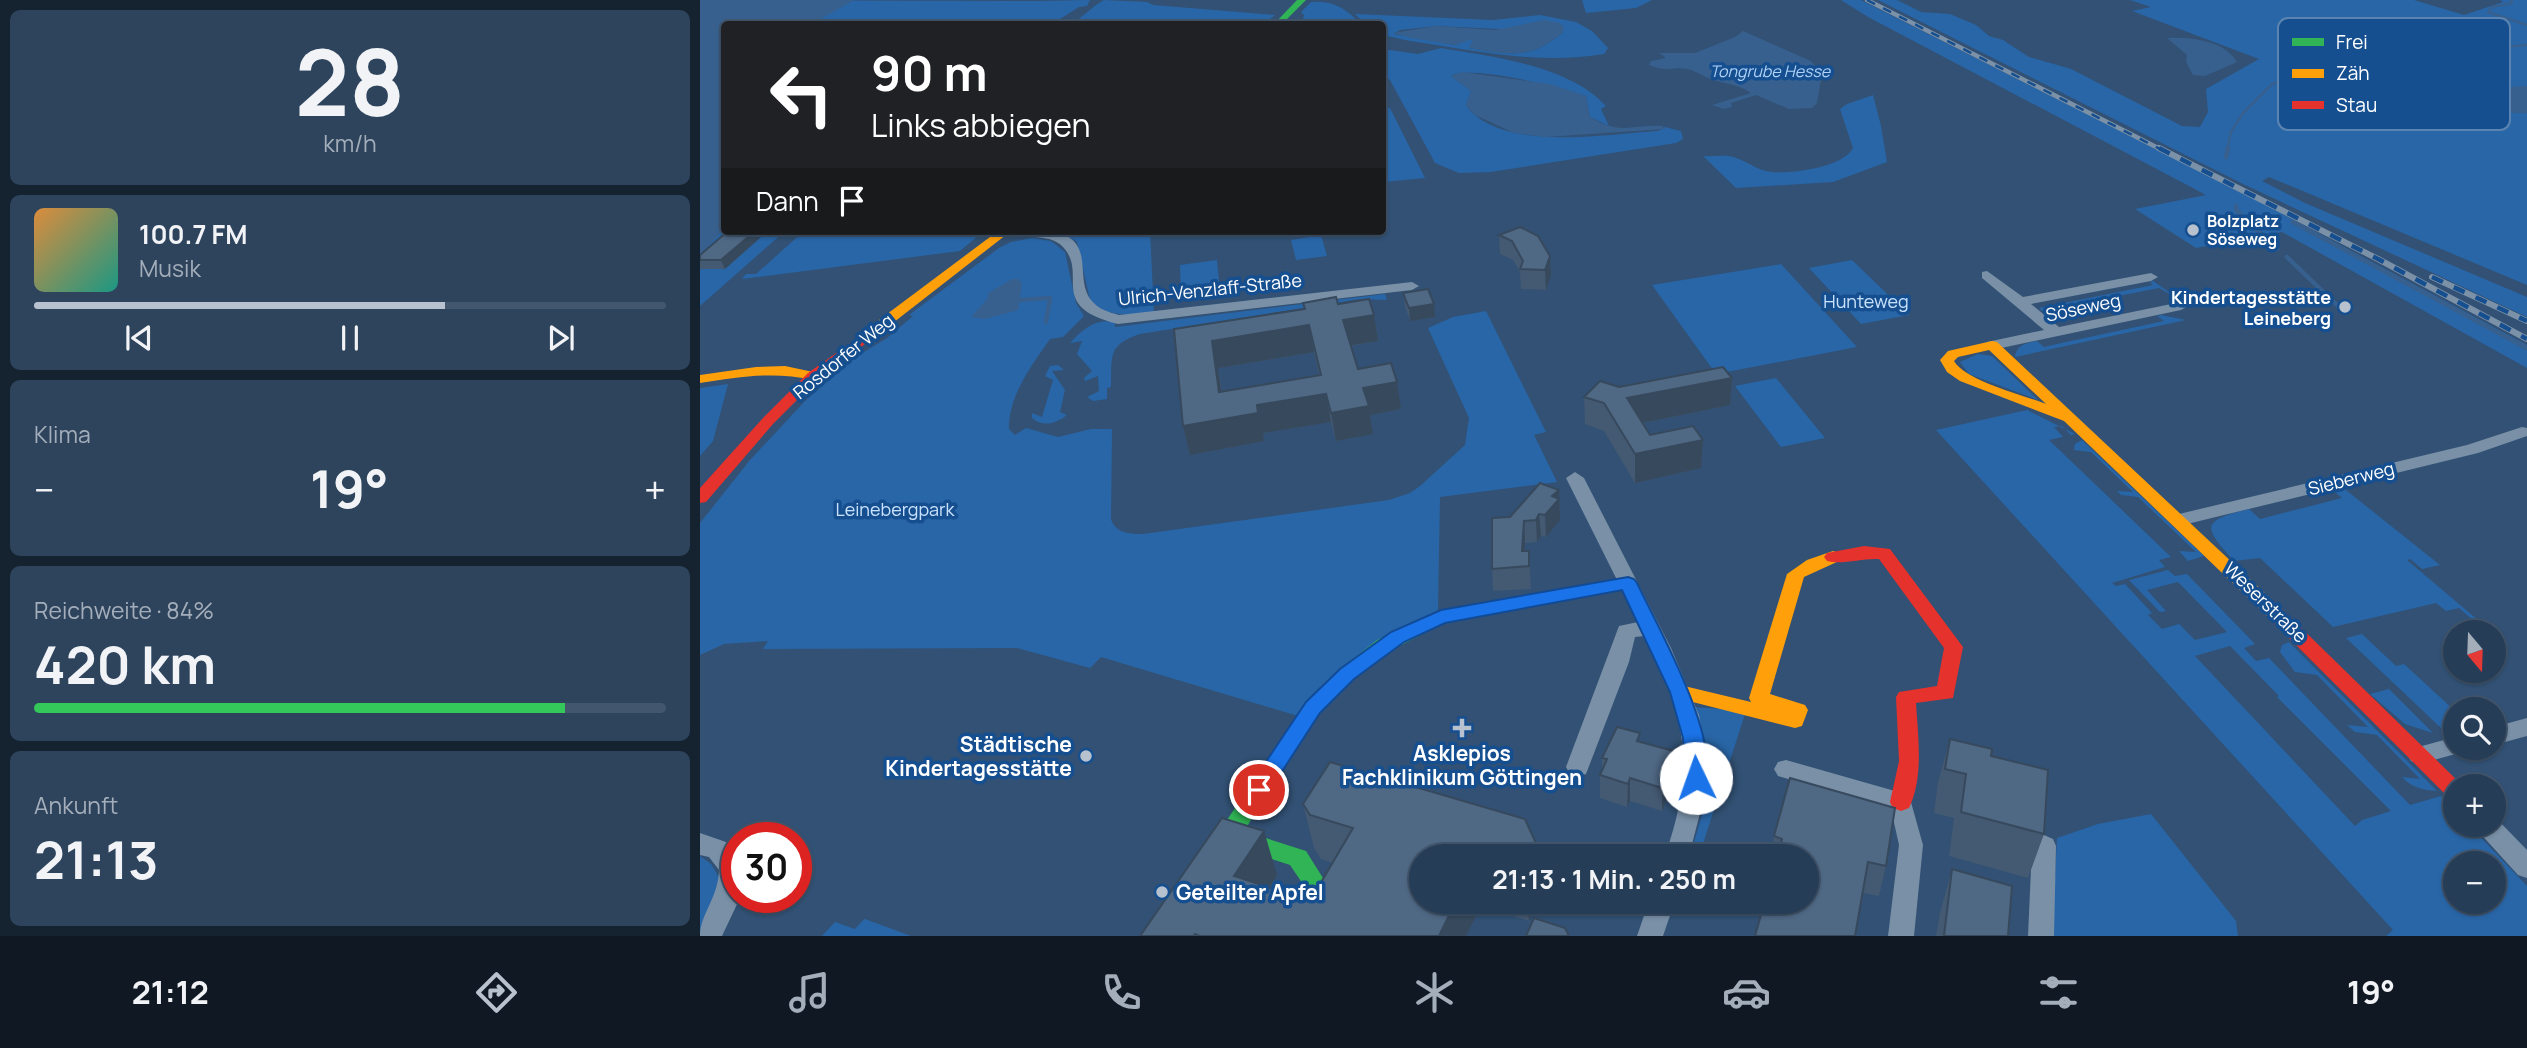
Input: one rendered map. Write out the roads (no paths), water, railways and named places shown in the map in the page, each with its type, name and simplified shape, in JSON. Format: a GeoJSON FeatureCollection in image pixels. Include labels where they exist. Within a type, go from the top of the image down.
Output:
{"type":"FeatureCollection","features":[{"type":"Feature","properties":{"kind":"street"},"geometry":{"type":"LineString","coordinates":[[1282,21],[1302,0]]}},
{"type":"Feature","properties":{"kind":"street","name":"Rosdorfer Weg"},"geometry":{"type":"LineString","coordinates":[[700,498],[768,421],[813,376],[999,235]]}},
{"type":"Feature","properties":{"kind":"street","name":"Ulrich-Venzlaff-Straße"},"geometry":{"type":"LineString","coordinates":[[1048,235],[1068,243],[1073,252],[1083,302],[1098,314],[1118,320],[1412,286]]}},
{"type":"Feature","properties":{"kind":"street"},"geometry":{"type":"LineString","coordinates":[[1987,275],[2056,332]]}},
{"type":"Feature","properties":{"kind":"street"},"geometry":{"type":"LineString","coordinates":[[2020,302],[2151,277]]}},
{"type":"Feature","properties":{"kind":"street","name":"Söseweg"},"geometry":{"type":"LineString","coordinates":[[1992,345],[2181,306]]}},
{"type":"Feature","properties":{"kind":"street"},"geometry":{"type":"LineString","coordinates":[[766,371],[815,361],[860,341]]}},
{"type":"Feature","properties":{"kind":"street","name":"Weserstraße"},"geometry":{"type":"LineString","coordinates":[[2071,419],[1965,378],[1952,369],[1947,359],[1953,354],[1992,345],[2179,520],[2443,779]]}},
{"type":"Feature","properties":{"kind":"street"},"geometry":{"type":"LineString","coordinates":[[700,379],[766,371],[799,371],[813,376]]}},
{"type":"Feature","properties":{"kind":"street"},"geometry":{"type":"LineString","coordinates":[[742,373],[813,376]]}},
{"type":"Feature","properties":{"kind":"street","name":"Sieberweg"},"geometry":{"type":"LineString","coordinates":[[2179,520],[2472,449],[2522,432]]}},
{"type":"Feature","properties":{"kind":"street"},"geometry":{"type":"LineString","coordinates":[[1576,478],[1680,692],[1693,738],[1696,765],[1692,807],[1681,844]]}},
{"type":"Feature","properties":{"kind":"street"},"geometry":{"type":"LineString","coordinates":[[1680,692],[1795,720],[1798,710],[1759,698],[1796,574],[1808,564],[1870,550],[1884,553],[1889,558],[1954,647],[1945,694],[1906,697],[1909,761],[1901,802],[1911,845],[1901,936]]}},
{"type":"Feature","properties":{"kind":"street"},"geometry":{"type":"LineString","coordinates":[[1317,886],[1298,858],[1229,836],[1313,707],[1384,645],[1441,617],[1628,583]]}},
{"type":"Feature","properties":{"kind":"street"},"geometry":{"type":"LineString","coordinates":[[1578,767],[1618,662],[1626,631],[1651,628]]}},
{"type":"Feature","properties":{"kind":"street"},"geometry":{"type":"LineString","coordinates":[[2506,733],[2527,727]]}},
{"type":"Feature","properties":{"kind":"street"},"geometry":{"type":"LineString","coordinates":[[2419,755],[2443,749]]}},
{"type":"Feature","properties":{"kind":"street"},"geometry":{"type":"LineString","coordinates":[[1786,769],[1901,802]]}},
{"type":"Feature","properties":{"kind":"street"},"geometry":{"type":"LineString","coordinates":[[2499,837],[2527,867]]}},
{"type":"Feature","properties":{"kind":"street"},"geometry":{"type":"LineString","coordinates":[[700,845],[722,854],[729,865],[732,878],[732,893],[707,936]]}},
{"type":"Feature","properties":{"kind":"street"},"geometry":{"type":"LineString","coordinates":[[2041,936],[2044,846]]}},
{"type":"Feature","properties":{"kind":"street"},"geometry":{"type":"LineString","coordinates":[[1650,936],[1658,914]]}},
{"type":"Feature","properties":{"kind":"water"},"geometry":{"type":"Polygon","coordinates":[[[700,0],[854,0],[817,21],[721,21],[721,232],[700,255],[700,0]]]}},
{"type":"Feature","properties":{"kind":"water"},"geometry":{"type":"Polygon","coordinates":[[[1544,20],[1560,23],[1564,28],[1563,32],[1539,48],[1519,53],[1469,48],[1473,39],[1455,45],[1393,33],[1436,26],[1495,30],[1544,20]]]}},
{"type":"Feature","properties":{"kind":"water","name":"Tongrube Hesse"},"geometry":{"type":"Polygon","coordinates":[[[1743,31],[1811,61],[1822,74],[1817,103],[1812,108],[1789,109],[1756,95],[1731,103],[1732,107],[1724,109],[1712,105],[1751,93],[1690,70],[1661,69],[1649,65],[1651,61],[1666,58],[1659,53],[1695,53],[1735,37],[1743,31]]]}},
{"type":"Feature","properties":{"kind":"water"},"geometry":{"type":"Polygon","coordinates":[[[2167,38],[2196,39],[2215,44],[2237,62],[2205,76],[2193,75],[2186,62],[2187,55],[2167,38]]]}},
{"type":"Feature","properties":{"kind":"water"},"geometry":{"type":"Polygon","coordinates":[[[1462,72],[1550,84],[1586,96],[1590,117],[1601,123],[1618,128],[1662,126],[1665,129],[1545,137],[1514,133],[1475,115],[1466,105],[1471,91],[1451,76],[1462,72]]]}},
{"type":"Feature","properties":{"kind":"water"},"geometry":{"type":"Polygon","coordinates":[[[2527,86],[2527,113],[2510,113],[2510,87],[2527,86]]]}},
{"type":"Feature","properties":{"kind":"water"},"geometry":{"type":"Polygon","coordinates":[[[1012,279],[1019,279],[1022,284],[1018,310],[985,319],[971,317],[988,298],[988,293],[1012,279]]]}},
{"type":"Feature","properties":{"kind":"waterway"},"geometry":{"type":"LineString","coordinates":[[2506,18],[2488,12],[2492,7],[2512,3],[2511,0]]}},
{"type":"Feature","properties":{"kind":"waterway"},"geometry":{"type":"LineString","coordinates":[[2510,19],[2527,25]]}},
{"type":"Feature","properties":{"kind":"waterway"},"geometry":{"type":"LineString","coordinates":[[2510,47],[2527,45]]}},
{"type":"Feature","properties":{"kind":"waterway"},"geometry":{"type":"LineString","coordinates":[[2227,150],[2231,132],[2243,113],[2271,85],[2278,82]]}},
{"type":"Feature","properties":{"kind":"waterway"},"geometry":{"type":"LineString","coordinates":[[2226,157],[2228,148]]}},
{"type":"Feature","properties":{"kind":"waterway"},"geometry":{"type":"LineString","coordinates":[[2236,206],[2237,211],[2277,249]]}},
{"type":"Feature","properties":{"kind":"waterway"},"geometry":{"type":"LineString","coordinates":[[2293,222],[2521,345]]}},
{"type":"Feature","properties":{"kind":"waterway"},"geometry":{"type":"LineString","coordinates":[[2287,257],[2340,308]]}},
{"type":"Feature","properties":{"kind":"waterway"},"geometry":{"type":"LineString","coordinates":[[1019,300],[1050,298],[1046,322]]}},
{"type":"Feature","properties":{"kind":"waterway"},"geometry":{"type":"LineString","coordinates":[[2518,343],[2527,348]]}},
{"type":"Feature","properties":{"kind":"railway"},"geometry":{"type":"LineString","coordinates":[[1867,0],[2162,150]]}},
{"type":"Feature","properties":{"kind":"railway"},"geometry":{"type":"LineString","coordinates":[[2159,148],[2378,259],[2527,339]]}},
{"type":"Feature","properties":{"kind":"railway"},"geometry":{"type":"LineString","coordinates":[[2432,277],[2527,321]]}},
{"type":"Feature","properties":{"kind":"place","name":"Bolzplatz Söseweg"},"geometry":{"type":"Point","coordinates":[2193,230]}},
{"type":"Feature","properties":{"kind":"place","name":"Kindertagesstätte Leineberg"},"geometry":{"type":"Point","coordinates":[2345,307]}},
{"type":"Feature","properties":{"kind":"place","name":"Asklepios Fachklinikum Göttingen"},"geometry":{"type":"Point","coordinates":[1462,728]}},
{"type":"Feature","properties":{"kind":"place","name":"Städtische Kindertagesstätte"},"geometry":{"type":"Point","coordinates":[1086,756]}},
{"type":"Feature","properties":{"kind":"place","name":"Geteilter Apfel"},"geometry":{"type":"Point","coordinates":[1162,892]}},
{"type":"Feature","properties":{"kind":"park label","name":"Hunteweg"},"geometry":{"type":"Point","coordinates":[1866,301]}},
{"type":"Feature","properties":{"kind":"park label","name":"Leinebergpark"},"geometry":{"type":"Point","coordinates":[895,509]}}]}
